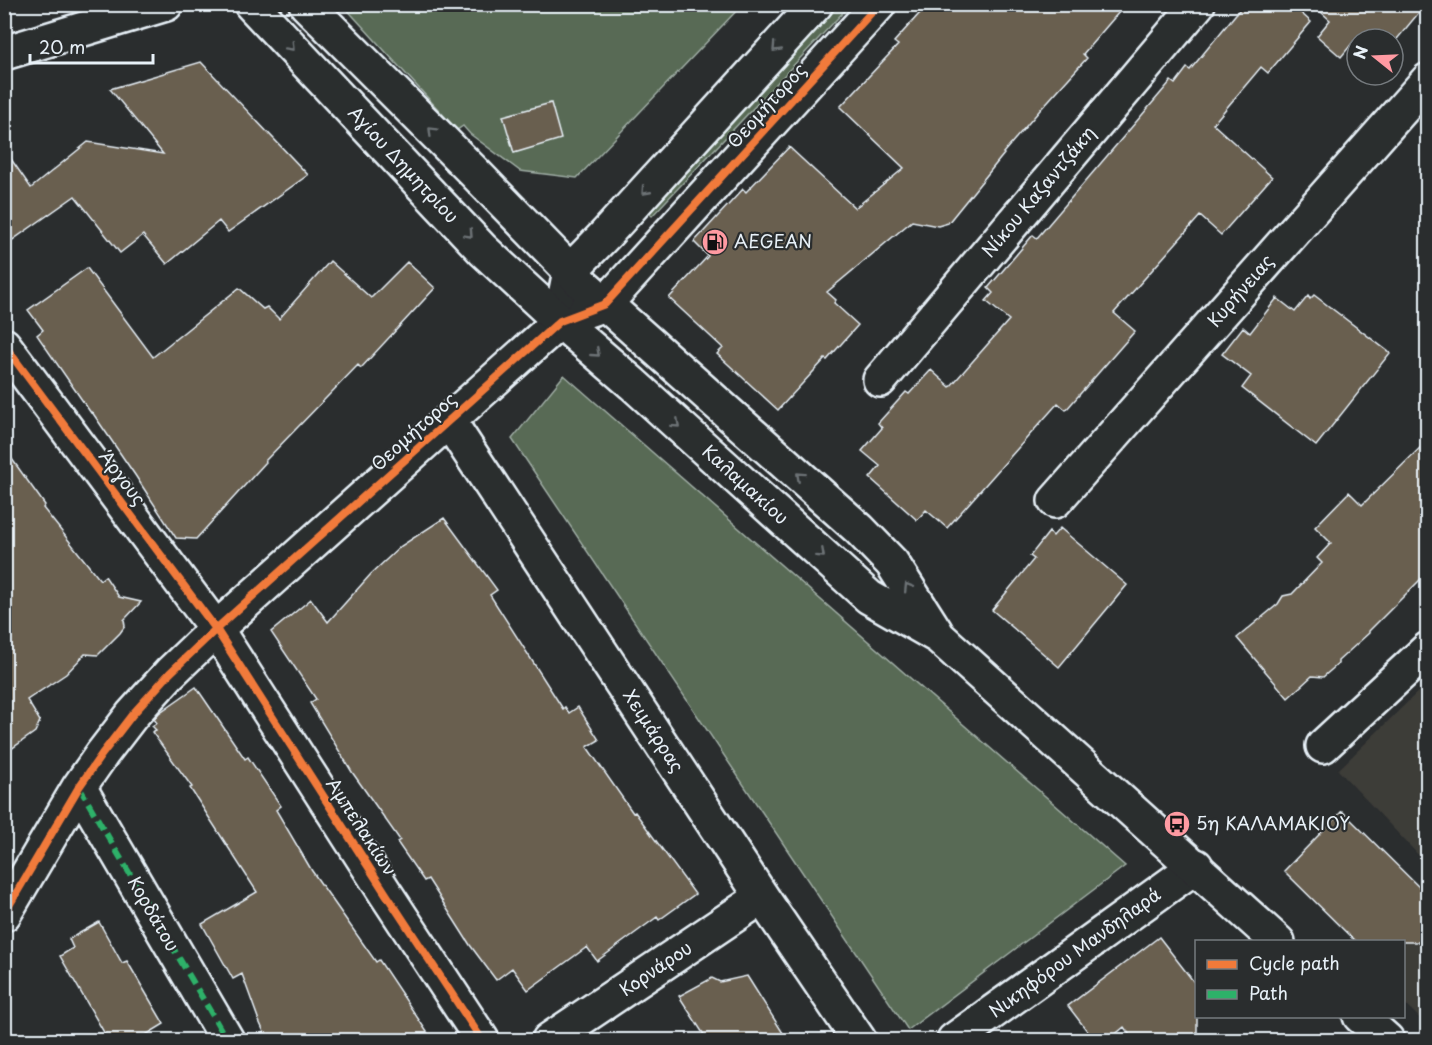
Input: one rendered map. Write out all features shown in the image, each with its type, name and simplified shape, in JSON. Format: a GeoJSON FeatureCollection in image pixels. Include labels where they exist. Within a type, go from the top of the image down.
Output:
{"type":"FeatureCollection","features":[{"type":"Feature","properties":{"kind":"street"},"geometry":{"type":"LineString","coordinates":[[4,52],[166,4]]}},
{"type":"Feature","properties":{"kind":"street","name":"Αγίου Δημητρίου"},"geometry":{"type":"LineString","coordinates":[[251,4],[483,250],[560,321]]}},
{"type":"Feature","properties":{"kind":"street"},"geometry":{"type":"LineString","coordinates":[[306,4],[605,304]]}},
{"type":"Feature","properties":{"kind":"street","name":"Θεομήτορος"},"geometry":{"type":"LineString","coordinates":[[570,271],[816,4]]}},
{"type":"Feature","properties":{"kind":"street","name":"Θεομήτορος"},"geometry":{"type":"LineString","coordinates":[[4,914],[79,787],[132,715],[170,673],[216,629],[560,321],[605,304],[879,4]]}},
{"type":"Feature","properties":{"kind":"street","name":"Νίκου Καζαντζάκη"},"geometry":{"type":"LineString","coordinates":[[880,380],[1198,4]]}},
{"type":"Feature","properties":{"kind":"street","name":"Κυρήνειας"},"geometry":{"type":"LineString","coordinates":[[1055,501],[1428,80]]}},
{"type":"Feature","properties":{"kind":"street"},"geometry":{"type":"LineString","coordinates":[[560,321],[570,271]]}},
{"type":"Feature","properties":{"kind":"street","name":"Καλαμακίου"},"geometry":{"type":"LineString","coordinates":[[605,304],[859,529],[892,563],[939,637]]}},
{"type":"Feature","properties":{"kind":"street","name":"Καλαμακίου"},"geometry":{"type":"LineString","coordinates":[[560,321],[868,597],[939,637],[1276,940]]}},
{"type":"Feature","properties":{"kind":"street","name":"Άργους"},"geometry":{"type":"LineString","coordinates":[[4,345],[216,629]]}},
{"type":"Feature","properties":{"kind":"street","name":"Χειμάρρας"},"geometry":{"type":"LineString","coordinates":[[449,421],[762,897],[860,1041]]}},
{"type":"Feature","properties":{"kind":"street","name":"Αμπελακίων"},"geometry":{"type":"LineString","coordinates":[[216,629],[482,1041]]}},
{"type":"Feature","properties":{"kind":"street"},"geometry":{"type":"LineString","coordinates":[[1323,746],[1428,649]]}},
{"type":"Feature","properties":{"kind":"street","name":"Κορδάτου"},"geometry":{"type":"LineString","coordinates":[[79,787],[227,1041]]}},
{"type":"Feature","properties":{"kind":"street","name":"Νικηφόρου Μανδηλαρά"},"geometry":{"type":"LineString","coordinates":[[954,1041],[1196,866]]}},
{"type":"Feature","properties":{"kind":"street","name":"Κορνάρου"},"geometry":{"type":"LineString","coordinates":[[549,1041],[762,897]]}},
{"type":"Feature","properties":{"kind":"street"},"geometry":{"type":"LineString","coordinates":[[1361,1018],[1387,1041]]}},
{"type":"Feature","properties":{"kind":"shaded area"},"geometry":{"type":"Polygon","coordinates":[[[1427,683],[1427,864],[1338,770],[1427,683]]]}},
{"type":"Feature","properties":{"kind":"shaded area"},"geometry":{"type":"Polygon","coordinates":[[[1427,893],[1427,1025],[1405,1004],[1405,940],[1383,940],[1427,893]]]}},
{"type":"Feature","properties":{"kind":"green space"},"geometry":{"type":"Polygon","coordinates":[[[343,5],[742,5],[577,178],[520,171],[470,134],[463,126],[457,130],[343,5]]]}},
{"type":"Feature","properties":{"kind":"green space"},"geometry":{"type":"Polygon","coordinates":[[[839,5],[850,5],[652,216],[646,210],[839,5]]]}},
{"type":"Feature","properties":{"kind":"green space"},"geometry":{"type":"Polygon","coordinates":[[[564,375],[1125,866],[908,1030],[512,439],[564,375]]]}},
{"type":"Feature","properties":{"kind":"building"},"geometry":{"type":"Polygon","coordinates":[[[928,4],[1126,4],[1083,54],[1087,58],[1003,153],[948,223],[938,226],[912,221],[827,292],[836,300],[834,303],[858,325],[778,410],[717,354],[723,348],[669,298],[708,256],[694,242],[743,189],[746,192],[789,147],[855,208],[904,168],[840,107],[898,45],[894,42],[928,4]]]}},
{"type":"Feature","properties":{"kind":"building"},"geometry":{"type":"Polygon","coordinates":[[[1244,4],[1291,4],[1311,22],[1268,73],[1261,67],[1213,124],[1272,177],[1221,235],[1200,216],[1114,313],[1135,331],[1066,410],[1058,403],[947,528],[926,510],[917,520],[870,478],[880,466],[862,451],[882,428],[878,423],[906,392],[909,394],[931,370],[950,387],[1009,320],[986,301],[993,293],[988,288],[1033,235],[1037,238],[1171,81],[1175,84],[1187,68],[1190,70],[1244,4]]]}},
{"type":"Feature","properties":{"kind":"building"},"geometry":{"type":"Polygon","coordinates":[[[1312,4],[1426,4],[1405,29],[1405,27],[1345,27],[1345,52],[1341,57],[1317,36],[1330,20],[1312,4]]]}},
{"type":"Feature","properties":{"kind":"building"},"geometry":{"type":"Polygon","coordinates":[[[201,62],[308,175],[228,232],[219,221],[167,264],[143,235],[120,253],[75,196],[4,246],[4,149],[31,188],[88,142],[163,154],[110,89],[201,62]]]}},
{"type":"Feature","properties":{"kind":"building"},"geometry":{"type":"Polygon","coordinates":[[[551,103],[561,139],[514,153],[503,116],[551,103]]]}},
{"type":"Feature","properties":{"kind":"building"},"geometry":{"type":"Polygon","coordinates":[[[330,261],[371,298],[407,262],[435,288],[361,368],[358,365],[265,461],[196,539],[176,538],[92,412],[37,335],[43,330],[28,310],[87,268],[153,357],[239,288],[263,309],[267,307],[279,319],[330,261]]]}},
{"type":"Feature","properties":{"kind":"building"},"geometry":{"type":"Polygon","coordinates":[[[1314,295],[1390,353],[1316,446],[1242,388],[1251,376],[1222,354],[1243,327],[1250,333],[1277,298],[1295,312],[1308,296],[1310,299],[1314,295]]]}},
{"type":"Feature","properties":{"kind":"building"},"geometry":{"type":"Polygon","coordinates":[[[1428,440],[1428,572],[1369,633],[1338,661],[1338,664],[1323,677],[1312,676],[1288,698],[1237,638],[1278,604],[1283,596],[1292,594],[1322,563],[1317,558],[1331,543],[1315,527],[1349,492],[1362,505],[1428,440]]]}},
{"type":"Feature","properties":{"kind":"building"},"geometry":{"type":"Polygon","coordinates":[[[4,448],[45,505],[43,508],[100,580],[105,576],[119,597],[141,602],[124,620],[125,626],[120,633],[98,655],[85,654],[66,674],[27,700],[40,721],[35,732],[4,754],[4,448]]]}},
{"type":"Feature","properties":{"kind":"building"},"geometry":{"type":"Polygon","coordinates":[[[444,518],[497,590],[490,595],[563,709],[565,707],[569,713],[578,707],[599,740],[587,747],[633,813],[635,812],[695,894],[659,920],[657,917],[597,961],[587,947],[528,990],[512,968],[496,980],[470,945],[428,879],[424,881],[397,842],[400,840],[352,772],[310,703],[316,699],[271,632],[311,599],[328,622],[371,574],[401,546],[444,518]]]}},
{"type":"Feature","properties":{"kind":"building"},"geometry":{"type":"Polygon","coordinates":[[[1060,528],[1127,585],[1059,667],[992,610],[1034,559],[1030,556],[1049,532],[1053,536],[1060,528]]]}},
{"type":"Feature","properties":{"kind":"building"},"geometry":{"type":"Polygon","coordinates":[[[196,687],[245,759],[248,757],[281,806],[276,810],[312,871],[376,962],[379,960],[433,1041],[268,1041],[242,974],[233,979],[202,924],[257,892],[190,788],[192,787],[152,732],[156,730],[152,726],[157,723],[154,719],[159,713],[196,687]]]}},
{"type":"Feature","properties":{"kind":"building"},"geometry":{"type":"Polygon","coordinates":[[[1342,811],[1428,896],[1428,942],[1354,940],[1284,871],[1342,811]]]}},
{"type":"Feature","properties":{"kind":"building"},"geometry":{"type":"Polygon","coordinates":[[[99,922],[122,963],[127,961],[164,1024],[136,1041],[109,1041],[60,956],[73,948],[69,939],[99,922]]]}},
{"type":"Feature","properties":{"kind":"building"},"geometry":{"type":"Polygon","coordinates":[[[1159,937],[1195,983],[1197,1041],[1134,1041],[1124,1027],[1107,1041],[1095,1041],[1068,1006],[1159,937]]]}},
{"type":"Feature","properties":{"kind":"building"},"geometry":{"type":"Polygon","coordinates":[[[747,976],[788,1041],[708,1041],[679,996],[712,978],[720,982],[747,976]]]}},
{"type":"Feature","properties":{"kind":"marked path"},"geometry":{"type":"LineString","coordinates":[[79,787],[227,1040]]}},
{"type":"Feature","properties":{"kind":"cycle path"},"geometry":{"type":"LineString","coordinates":[[4,914],[79,787],[132,715],[170,673],[216,629],[560,321],[605,304],[879,4]]}},
{"type":"Feature","properties":{"kind":"cycle path"},"geometry":{"type":"LineString","coordinates":[[4,345],[216,629],[482,1040]]}},
{"type":"Feature","properties":{"kind":"place","name":"AEGEAN"},"geometry":{"type":"Point","coordinates":[715,242]}},
{"type":"Feature","properties":{"kind":"place","name":"5η ΚΑΛΑΜΑΚΙΟΥ"},"geometry":{"type":"Point","coordinates":[1177,824]}}]}
